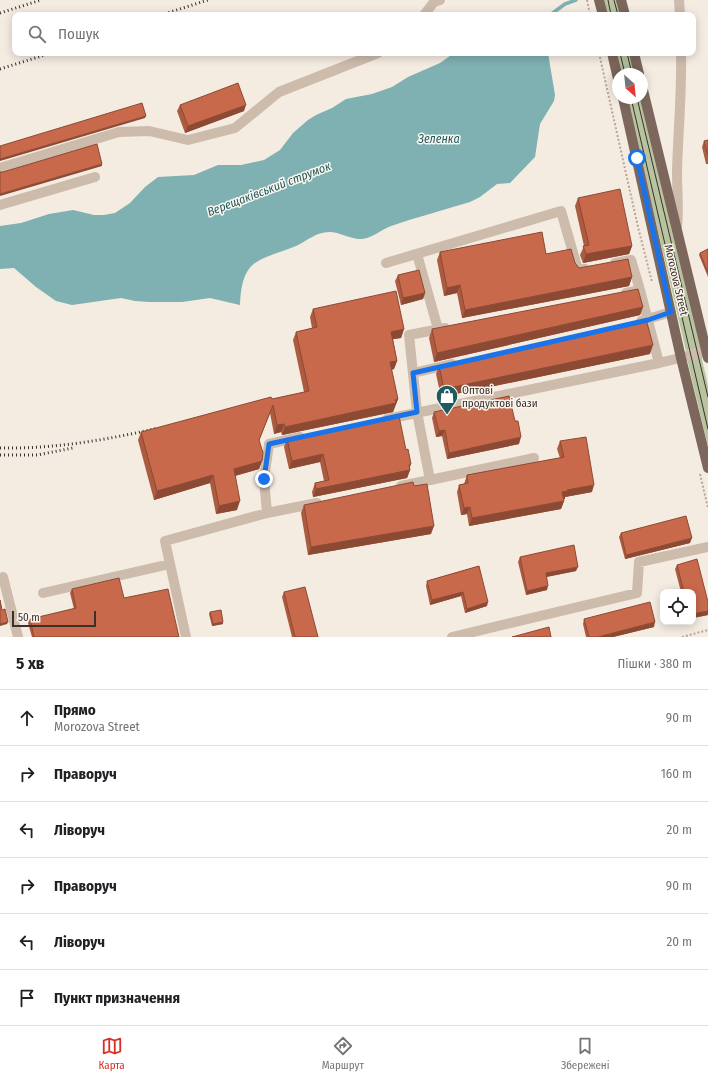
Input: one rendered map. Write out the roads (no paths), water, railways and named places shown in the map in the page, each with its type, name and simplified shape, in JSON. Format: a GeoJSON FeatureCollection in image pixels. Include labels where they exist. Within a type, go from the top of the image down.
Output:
{"type":"FeatureCollection","features":[{"type":"Feature","properties":{"kind":"main road"},"geometry":{"type":"LineString","coordinates":[[600,0],[602,12]]}},
{"type":"Feature","properties":{"kind":"main road"},"geometry":{"type":"LineString","coordinates":[[621,0],[623,12]]}},
{"type":"Feature","properties":{"kind":"main road"},"geometry":{"type":"LineString","coordinates":[[613,56],[615,68]]}},
{"type":"Feature","properties":{"kind":"main road"},"geometry":{"type":"LineString","coordinates":[[635,56],[638,68]]}},
{"type":"Feature","properties":{"kind":"main road","name":"Morozova Street"},"geometry":{"type":"LineString","coordinates":[[623,104],[681,358],[708,468]]}},
{"type":"Feature","properties":{"kind":"main road","name":"Morozova Street"},"geometry":{"type":"LineString","coordinates":[[646,104],[707,354]]}},
{"type":"Feature","properties":{"kind":"lane"},"geometry":{"type":"LineString","coordinates":[[426,12],[434,2],[440,0]]}},
{"type":"Feature","properties":{"kind":"lane"},"geometry":{"type":"LineString","coordinates":[[679,0],[680,12]]}},
{"type":"Feature","properties":{"kind":"lane"},"geometry":{"type":"LineString","coordinates":[[0,168],[119,132],[149,130],[188,140],[235,128],[279,92],[370,56]]}},
{"type":"Feature","properties":{"kind":"lane"},"geometry":{"type":"LineString","coordinates":[[677,229],[679,208],[677,173],[681,56]]}},
{"type":"Feature","properties":{"kind":"lane"},"geometry":{"type":"LineString","coordinates":[[0,205],[95,176]]}},
{"type":"Feature","properties":{"kind":"lane"},"geometry":{"type":"LineString","coordinates":[[386,263],[561,211],[578,270],[593,267]]}},
{"type":"Feature","properties":{"kind":"lane"},"geometry":{"type":"LineString","coordinates":[[417,254],[438,330]]}},
{"type":"Feature","properties":{"kind":"lane"},"geometry":{"type":"LineString","coordinates":[[608,264],[631,260],[659,363]]}},
{"type":"Feature","properties":{"kind":"lane"},"geometry":{"type":"LineString","coordinates":[[617,295],[640,290]]}},
{"type":"Feature","properties":{"kind":"lane"},"geometry":{"type":"LineString","coordinates":[[633,323],[648,320],[671,312]]}},
{"type":"Feature","properties":{"kind":"lane"},"geometry":{"type":"LineString","coordinates":[[430,480],[417,412],[409,335],[454,326]]}},
{"type":"Feature","properties":{"kind":"lane"},"geometry":{"type":"LineString","coordinates":[[378,421],[681,358],[707,354]]}},
{"type":"Feature","properties":{"kind":"lane"},"geometry":{"type":"LineString","coordinates":[[413,373],[458,363]]}},
{"type":"Feature","properties":{"kind":"lane"},"geometry":{"type":"LineString","coordinates":[[267,513],[264,479],[269,444],[308,436]]}},
{"type":"Feature","properties":{"kind":"lane"},"geometry":{"type":"LineString","coordinates":[[391,488],[534,458]]}},
{"type":"Feature","properties":{"kind":"lane"},"geometry":{"type":"LineString","coordinates":[[186,637],[165,541],[267,513],[329,500]]}},
{"type":"Feature","properties":{"kind":"lane"},"geometry":{"type":"LineString","coordinates":[[452,637],[637,593],[639,562],[708,547]]}},
{"type":"Feature","properties":{"kind":"lane"},"geometry":{"type":"LineString","coordinates":[[43,593],[170,564]]}},
{"type":"Feature","properties":{"kind":"lane"},"geometry":{"type":"LineString","coordinates":[[3,577],[5,604],[18,637]]}},
{"type":"Feature","properties":{"kind":"water","name":"Зеленка"},"geometry":{"type":"Polygon","coordinates":[[[450,56],[548,56],[555,95],[554,101],[540,124],[535,157],[510,183],[497,184],[480,197],[470,202],[391,226],[367,238],[357,239],[334,232],[324,232],[316,235],[296,246],[255,263],[249,269],[244,278],[241,289],[240,305],[210,298],[182,302],[149,302],[121,298],[72,305],[56,301],[36,287],[14,268],[0,269],[0,226],[21,223],[49,214],[73,210],[94,215],[115,213],[130,203],[145,187],[158,177],[194,175],[218,165],[241,165],[264,160],[280,150],[293,133],[316,115],[332,108],[346,99],[372,94],[392,87],[408,77],[440,63],[450,56]]]}},
{"type":"Feature","properties":{"kind":"waterway","name":"Верещаківський струмок"},"geometry":{"type":"LineString","coordinates":[[554,12],[565,4],[576,0]]}},
{"type":"Feature","properties":{"kind":"tram line"},"geometry":{"type":"LineString","coordinates":[[608,0],[610,12]]}},
{"type":"Feature","properties":{"kind":"tram line"},"geometry":{"type":"LineString","coordinates":[[614,0],[617,12]]}},
{"type":"Feature","properties":{"kind":"tram line"},"geometry":{"type":"LineString","coordinates":[[621,56],[624,68]]}},
{"type":"Feature","properties":{"kind":"tram line"},"geometry":{"type":"LineString","coordinates":[[628,56],[631,68]]}},
{"type":"Feature","properties":{"kind":"tram line"},"geometry":{"type":"LineString","coordinates":[[632,104],[708,429]]}},
{"type":"Feature","properties":{"kind":"tram line"},"geometry":{"type":"LineString","coordinates":[[638,104],[708,397]]}},
{"type":"Feature","properties":{"kind":"railway"},"geometry":{"type":"LineString","coordinates":[[0,13],[41,0]]}},
{"type":"Feature","properties":{"kind":"railway"},"geometry":{"type":"LineString","coordinates":[[170,12],[208,0]]}},
{"type":"Feature","properties":{"kind":"railway"},"geometry":{"type":"LineString","coordinates":[[0,69],[41,56]]}},
{"type":"Feature","properties":{"kind":"railway"},"geometry":{"type":"LineString","coordinates":[[0,448],[40,447],[80,443],[158,428]]}},
{"type":"Feature","properties":{"kind":"railway"},"geometry":{"type":"LineString","coordinates":[[0,455],[37,455],[73,448]]}},
{"type":"Feature","properties":{"kind":"place","name":"Оптові продуктові бази"},"geometry":{"type":"Point","coordinates":[447,416]}}]}
